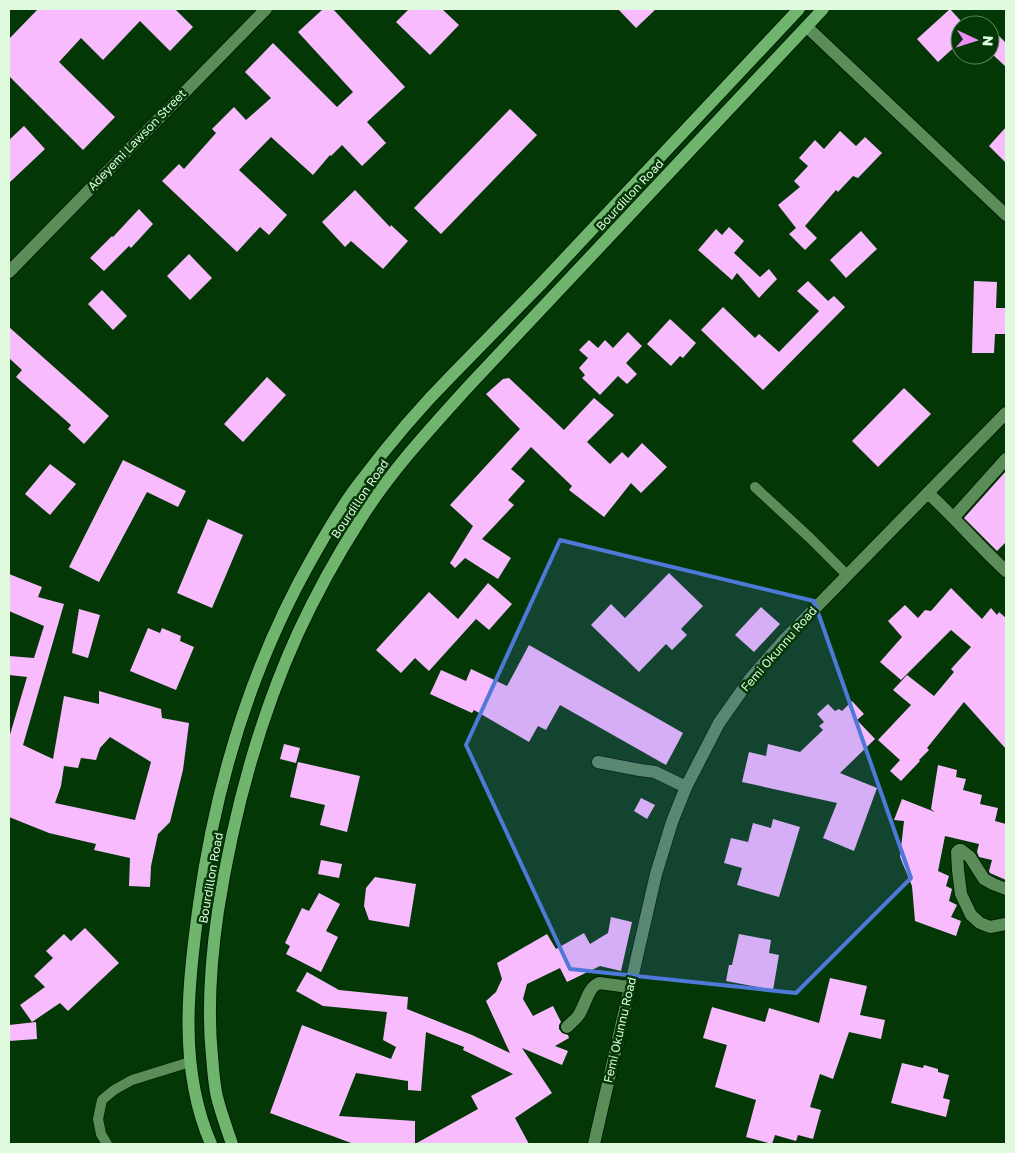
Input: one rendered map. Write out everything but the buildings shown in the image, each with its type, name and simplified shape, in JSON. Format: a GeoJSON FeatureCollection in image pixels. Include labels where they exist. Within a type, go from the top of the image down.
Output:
{"type":"FeatureCollection","features":[{"type":"Feature","properties":{"kind":"main road","name":"Bourdillon Road"},"geometry":{"type":"LineString","coordinates":[[211,1144],[198,1105],[190,1062],[189,997],[193,948],[203,879],[227,766],[266,651],[287,605],[328,530],[356,488],[398,434],[425,403],[533,292],[799,9]]}},
{"type":"Feature","properties":{"kind":"main road","name":"Bourdillon Road"},"geometry":{"type":"LineString","coordinates":[[232,1144],[217,1095],[211,1042],[210,983],[217,918],[227,858],[248,770],[262,726],[298,633],[318,593],[361,518],[411,451],[467,388],[823,9]]}},
{"type":"Feature","properties":{"kind":"street","name":"Adeyemi Lawson Street"},"geometry":{"type":"LineString","coordinates":[[9,272],[266,9]]}},
{"type":"Feature","properties":{"kind":"street"},"geometry":{"type":"LineString","coordinates":[[806,27],[1006,215]]}},
{"type":"Feature","properties":{"kind":"street","name":"Femi Okunnu Road"},"geometry":{"type":"LineString","coordinates":[[594,1144],[656,874],[672,822],[686,787],[719,723],[750,679],[784,640],[1006,413]]}},
{"type":"Feature","properties":{"kind":"street"},"geometry":{"type":"LineString","coordinates":[[954,516],[1006,459]]}},
{"type":"Feature","properties":{"kind":"street"},"geometry":{"type":"LineString","coordinates":[[928,493],[954,516],[985,552],[1006,571]]}},
{"type":"Feature","properties":{"kind":"street"},"geometry":{"type":"LineString","coordinates":[[598,762],[655,772],[686,787]]}},
{"type":"Feature","properties":{"kind":"street"},"geometry":{"type":"LineString","coordinates":[[1006,889],[984,879],[970,857],[962,850],[958,850],[961,894],[972,915],[990,927],[1006,924]]}},
{"type":"Feature","properties":{"kind":"street"},"geometry":{"type":"LineString","coordinates":[[567,1027],[577,1017],[585,1003],[590,988],[596,984],[629,987]]}},
{"type":"Feature","properties":{"kind":"lane"},"geometry":{"type":"LineString","coordinates":[[755,487],[847,575]]}},
{"type":"Feature","properties":{"kind":"lane"},"geometry":{"type":"LineString","coordinates":[[107,1144],[98,1119],[102,1100],[114,1090],[132,1080],[190,1062]]}},
{"type":"Feature","properties":{"kind":"highlighted area"},"geometry":{"type":"Polygon","coordinates":[[[560,540],[814,601],[911,878],[796,993],[570,969],[466,745],[560,540]]]}}]}
